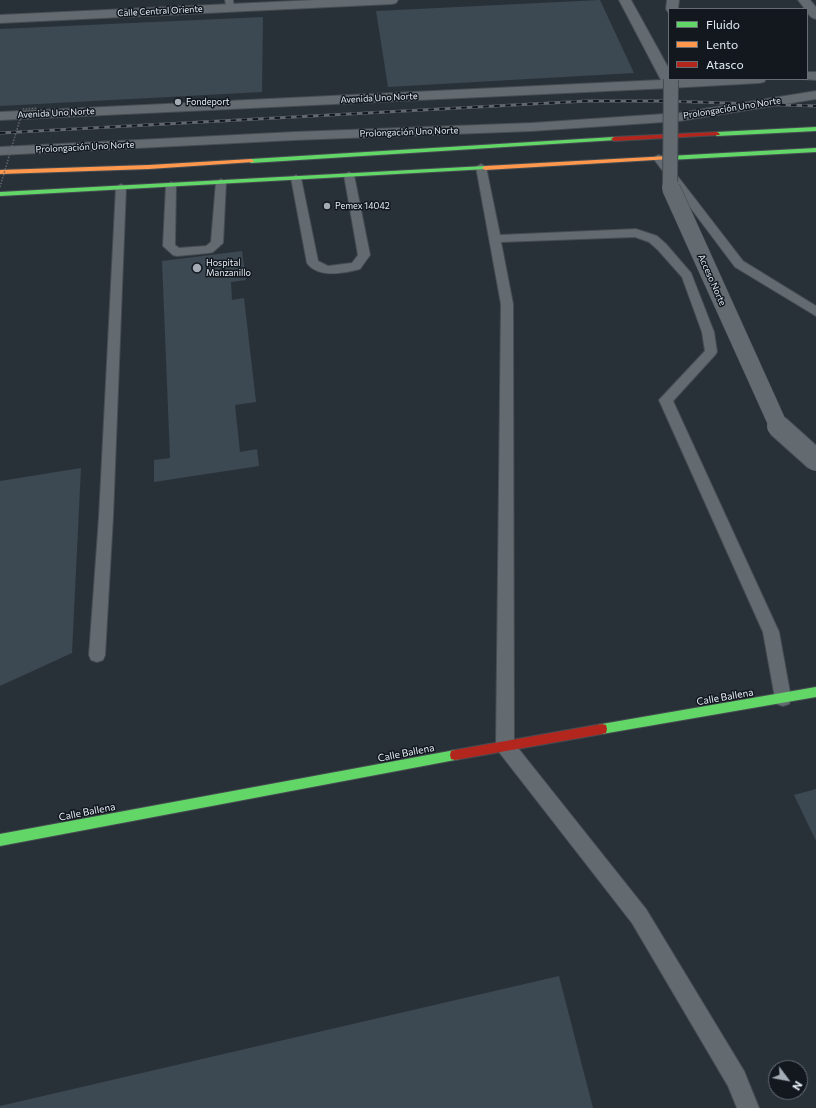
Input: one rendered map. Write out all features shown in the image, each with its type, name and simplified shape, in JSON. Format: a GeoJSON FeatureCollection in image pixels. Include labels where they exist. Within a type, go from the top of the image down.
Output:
{"type":"FeatureCollection","features":[{"type":"Feature","properties":{"kind":"main road"},"geometry":{"type":"LineString","coordinates":[[0,172],[149,167],[519,144],[816,129]]}},
{"type":"Feature","properties":{"kind":"main road"},"geometry":{"type":"LineString","coordinates":[[0,194],[816,150]]}},
{"type":"Feature","properties":{"kind":"main road","name":"Calle Ballena"},"geometry":{"type":"LineString","coordinates":[[0,840],[505,746],[816,692]]}},
{"type":"Feature","properties":{"kind":"street","name":"Calle Central Oriente"},"geometry":{"type":"LineString","coordinates":[[0,19],[229,4],[392,0]]}},
{"type":"Feature","properties":{"kind":"street"},"geometry":{"type":"LineString","coordinates":[[625,0],[668,76]]}},
{"type":"Feature","properties":{"kind":"street"},"geometry":{"type":"LineString","coordinates":[[804,0],[816,15]]}},
{"type":"Feature","properties":{"kind":"street","name":"Avenida Uno Norte"},"geometry":{"type":"LineString","coordinates":[[0,116],[671,81],[737,80]]}},
{"type":"Feature","properties":{"kind":"street","name":"Acceso Norte"},"geometry":{"type":"LineString","coordinates":[[671,81],[670,185],[778,426],[816,460]]}},
{"type":"Feature","properties":{"kind":"street","name":"Prolongación Uno Norte"},"geometry":{"type":"LineString","coordinates":[[0,151],[295,136],[532,127],[679,117],[816,96]]}},
{"type":"Feature","properties":{"kind":"lane"},"geometry":{"type":"LineString","coordinates":[[658,158],[739,264],[816,312]]}},
{"type":"Feature","properties":{"kind":"lane"},"geometry":{"type":"LineString","coordinates":[[481,167],[507,304],[505,746],[639,916],[736,1079],[748,1108]]}},
{"type":"Feature","properties":{"kind":"lane"},"geometry":{"type":"LineString","coordinates":[[296,178],[313,262],[326,270],[356,266],[364,255],[349,175]]}},
{"type":"Feature","properties":{"kind":"lane"},"geometry":{"type":"LineString","coordinates":[[171,185],[169,246],[177,252],[209,249],[217,243],[221,182]]}},
{"type":"Feature","properties":{"kind":"lane"},"geometry":{"type":"LineString","coordinates":[[97,655],[106,517],[121,187]]}},
{"type":"Feature","properties":{"kind":"lane"},"geometry":{"type":"LineString","coordinates":[[494,239],[636,233],[653,239],[688,276],[708,332],[711,352],[666,400],[771,632],[783,698]]}},
{"type":"Feature","properties":{"kind":"path"},"geometry":{"type":"LineString","coordinates":[[0,188],[23,109],[37,108]]}},
{"type":"Feature","properties":{"kind":"building"},"geometry":{"type":"Polygon","coordinates":[[[600,0],[634,73],[388,87],[376,11],[600,0]]]}},
{"type":"Feature","properties":{"kind":"building"},"geometry":{"type":"Polygon","coordinates":[[[263,17],[262,92],[0,106],[0,29],[263,17]]]}},
{"type":"Feature","properties":{"kind":"building"},"geometry":{"type":"Polygon","coordinates":[[[242,251],[246,280],[231,282],[232,300],[244,298],[256,402],[235,405],[240,452],[257,449],[259,466],[154,482],[154,460],[170,458],[162,261],[242,251]]]}},
{"type":"Feature","properties":{"kind":"building"},"geometry":{"type":"Polygon","coordinates":[[[81,468],[72,653],[0,686],[0,481],[81,468]]]}},
{"type":"Feature","properties":{"kind":"building"},"geometry":{"type":"Polygon","coordinates":[[[816,789],[816,841],[794,795],[816,789]]]}},
{"type":"Feature","properties":{"kind":"building"},"geometry":{"type":"Polygon","coordinates":[[[559,976],[593,1108],[0,1108],[0,1106],[559,976]]]}},
{"type":"Feature","properties":{"kind":"railway"},"geometry":{"type":"LineString","coordinates":[[0,133],[587,101],[665,101],[816,106]]}},
{"type":"Feature","properties":{"kind":"traffic: fast"},"geometry":{"type":"LineString","coordinates":[[717,134],[816,129]]}},
{"type":"Feature","properties":{"kind":"traffic: fast"},"geometry":{"type":"LineString","coordinates":[[251,161],[614,139]]}},
{"type":"Feature","properties":{"kind":"traffic: fast"},"geometry":{"type":"LineString","coordinates":[[669,158],[816,150]]}},
{"type":"Feature","properties":{"kind":"traffic: fast"},"geometry":{"type":"LineString","coordinates":[[0,194],[485,168]]}},
{"type":"Feature","properties":{"kind":"traffic: fast"},"geometry":{"type":"LineString","coordinates":[[602,729],[816,692]]}},
{"type":"Feature","properties":{"kind":"traffic: fast"},"geometry":{"type":"LineString","coordinates":[[0,840],[455,755]]}},
{"type":"Feature","properties":{"kind":"traffic: slow"},"geometry":{"type":"LineString","coordinates":[[485,168],[669,158]]}},
{"type":"Feature","properties":{"kind":"traffic: slow"},"geometry":{"type":"LineString","coordinates":[[0,172],[149,167],[251,161]]}},
{"type":"Feature","properties":{"kind":"traffic: jam"},"geometry":{"type":"LineString","coordinates":[[614,139],[717,134]]}},
{"type":"Feature","properties":{"kind":"traffic: jam"},"geometry":{"type":"LineString","coordinates":[[455,755],[602,729]]}},
{"type":"Feature","properties":{"kind":"place","name":"Fondeport"},"geometry":{"type":"Point","coordinates":[178,102]}},
{"type":"Feature","properties":{"kind":"place","name":"Pemex 14042"},"geometry":{"type":"Point","coordinates":[327,206]}},
{"type":"Feature","properties":{"kind":"place","name":"Hospital Manzanillo"},"geometry":{"type":"Point","coordinates":[197,268]}}]}
